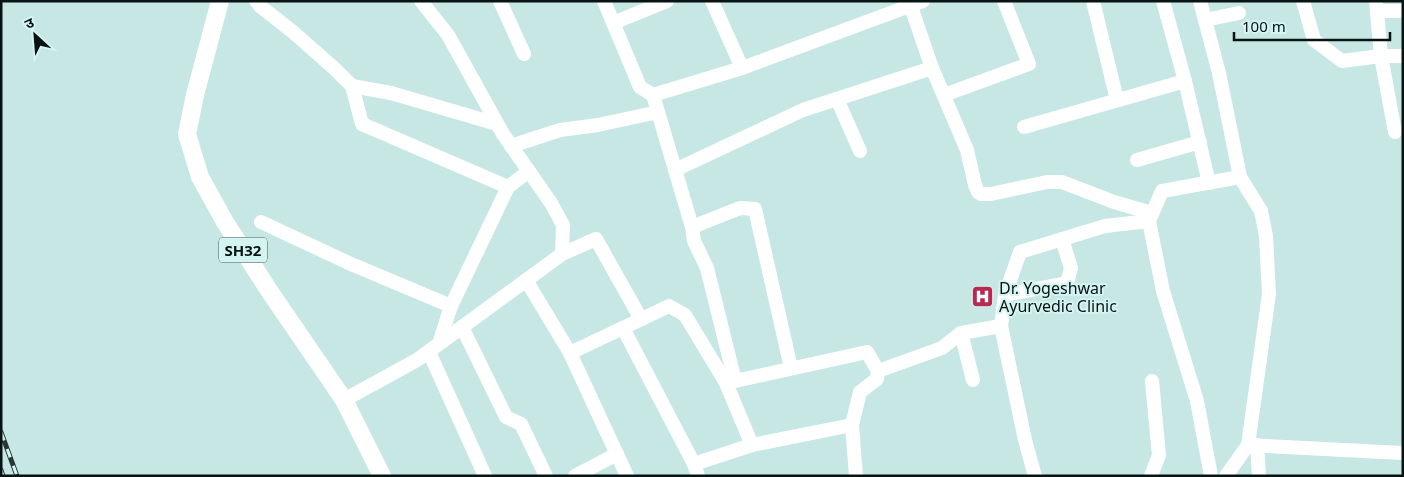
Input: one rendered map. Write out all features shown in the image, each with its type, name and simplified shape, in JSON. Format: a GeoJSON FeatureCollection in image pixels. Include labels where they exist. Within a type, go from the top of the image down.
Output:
{"type":"FeatureCollection","features":[{"type":"Feature","properties":{"kind":"main road","name":"SH32"},"geometry":{"type":"LineString","coordinates":[[220,1],[195,95],[187,134],[200,177],[225,222],[270,292],[344,400],[382,476]]}},
{"type":"Feature","properties":{"kind":"street"},"geometry":{"type":"LineString","coordinates":[[256,1],[352,86],[362,124],[508,187]]}},
{"type":"Feature","properties":{"kind":"street"},"geometry":{"type":"LineString","coordinates":[[421,1],[448,34],[497,124],[551,203],[563,225],[562,254]]}},
{"type":"Feature","properties":{"kind":"street"},"geometry":{"type":"LineString","coordinates":[[500,1],[524,54]]}},
{"type":"Feature","properties":{"kind":"street"},"geometry":{"type":"LineString","coordinates":[[604,1],[640,87],[653,95],[692,227],[694,241],[707,268],[730,382],[752,445]]}},
{"type":"Feature","properties":{"kind":"street"},"geometry":{"type":"LineString","coordinates":[[613,23],[667,1]]}},
{"type":"Feature","properties":{"kind":"street"},"geometry":{"type":"LineString","coordinates":[[712,1],[742,68]]}},
{"type":"Feature","properties":{"kind":"street"},"geometry":{"type":"LineString","coordinates":[[944,95],[1029,64],[1004,1]]}},
{"type":"Feature","properties":{"kind":"street"},"geometry":{"type":"LineString","coordinates":[[1093,1],[1117,100]]}},
{"type":"Feature","properties":{"kind":"street"},"geometry":{"type":"LineString","coordinates":[[1163,1],[1185,81],[1209,183]]}},
{"type":"Feature","properties":{"kind":"street"},"geometry":{"type":"LineString","coordinates":[[1200,1],[1219,72],[1240,177],[1261,211],[1266,236],[1269,294],[1253,445],[1259,476]]}},
{"type":"Feature","properties":{"kind":"street"},"geometry":{"type":"LineString","coordinates":[[1303,1],[1314,40],[1342,61],[1381,56],[1403,56]]}},
{"type":"Feature","properties":{"kind":"street"},"geometry":{"type":"LineString","coordinates":[[653,95],[742,68],[914,3],[932,68],[967,150],[976,189],[981,194],[991,194],[1047,182],[1062,182],[1150,217]]}},
{"type":"Feature","properties":{"kind":"street"},"geometry":{"type":"LineString","coordinates":[[1395,132],[1381,56],[1376,6],[1403,11]]}},
{"type":"Feature","properties":{"kind":"street"},"geometry":{"type":"LineString","coordinates":[[1205,20],[1239,13]]}},
{"type":"Feature","properties":{"kind":"street"},"geometry":{"type":"LineString","coordinates":[[675,170],[803,110],[932,68]]}},
{"type":"Feature","properties":{"kind":"street"},"geometry":{"type":"LineString","coordinates":[[1024,127],[1185,81]]}},
{"type":"Feature","properties":{"kind":"street"},"geometry":{"type":"LineString","coordinates":[[352,86],[392,93],[497,124]]}},
{"type":"Feature","properties":{"kind":"street"},"geometry":{"type":"LineString","coordinates":[[837,98],[860,151]]}},
{"type":"Feature","properties":{"kind":"street"},"geometry":{"type":"LineString","coordinates":[[511,146],[560,130],[598,125],[658,112]]}},
{"type":"Feature","properties":{"kind":"street"},"geometry":{"type":"LineString","coordinates":[[1137,160],[1200,142]]}},
{"type":"Feature","properties":{"kind":"street"},"geometry":{"type":"LineString","coordinates":[[485,476],[434,348],[451,306],[508,187],[529,172]]}},
{"type":"Feature","properties":{"kind":"street"},"geometry":{"type":"LineString","coordinates":[[1210,476],[1197,401],[1163,291],[1150,217],[1162,191],[1240,177]]}},
{"type":"Feature","properties":{"kind":"street"},"geometry":{"type":"LineString","coordinates":[[692,227],[740,208],[755,209],[791,368]]}},
{"type":"Feature","properties":{"kind":"street"},"geometry":{"type":"LineString","coordinates":[[1034,476],[1001,326],[1005,295],[1020,252],[1105,226],[1150,217]]}},
{"type":"Feature","properties":{"kind":"street"},"geometry":{"type":"LineString","coordinates":[[261,222],[351,264],[451,306]]}},
{"type":"Feature","properties":{"kind":"street"},"geometry":{"type":"LineString","coordinates":[[344,400],[417,360],[562,254],[596,238],[641,319]]}},
{"type":"Feature","properties":{"kind":"street"},"geometry":{"type":"LineString","coordinates":[[1005,295],[1067,282],[1071,268],[1062,239]]}},
{"type":"Feature","properties":{"kind":"street"},"geometry":{"type":"LineString","coordinates":[[526,280],[570,353],[627,476]]}},
{"type":"Feature","properties":{"kind":"street"},"geometry":{"type":"LineString","coordinates":[[570,353],[669,306],[685,315],[730,382]]}},
{"type":"Feature","properties":{"kind":"street"},"geometry":{"type":"LineString","coordinates":[[878,371],[942,348],[961,333],[1001,326]]}},
{"type":"Feature","properties":{"kind":"street"},"geometry":{"type":"LineString","coordinates":[[462,327],[506,417],[521,424],[546,476]]}},
{"type":"Feature","properties":{"kind":"street"},"geometry":{"type":"LineString","coordinates":[[623,328],[696,470],[752,445],[852,425]]}},
{"type":"Feature","properties":{"kind":"street"},"geometry":{"type":"LineString","coordinates":[[961,333],[973,380]]}},
{"type":"Feature","properties":{"kind":"street"},"geometry":{"type":"LineString","coordinates":[[730,382],[867,352],[878,371],[877,379],[860,392],[852,425],[856,476]]}},
{"type":"Feature","properties":{"kind":"street"},"geometry":{"type":"LineString","coordinates":[[1151,476],[1159,455],[1152,381]]}},
{"type":"Feature","properties":{"kind":"street"},"geometry":{"type":"LineString","coordinates":[[1253,445],[1403,453]]}},
{"type":"Feature","properties":{"kind":"street"},"geometry":{"type":"LineString","coordinates":[[1226,476],[1253,445]]}},
{"type":"Feature","properties":{"kind":"street"},"geometry":{"type":"LineString","coordinates":[[575,476],[617,454]]}},
{"type":"Feature","properties":{"kind":"railway"},"geometry":{"type":"LineString","coordinates":[[1,432],[17,476]]}},
{"type":"Feature","properties":{"kind":"railway"},"geometry":{"type":"LineString","coordinates":[[1,470],[3,476]]}},
{"type":"Feature","properties":{"kind":"place","name":"Dr. Yogeshwar Ayurvedic Clinic"},"geometry":{"type":"Point","coordinates":[983,297]}}]}
